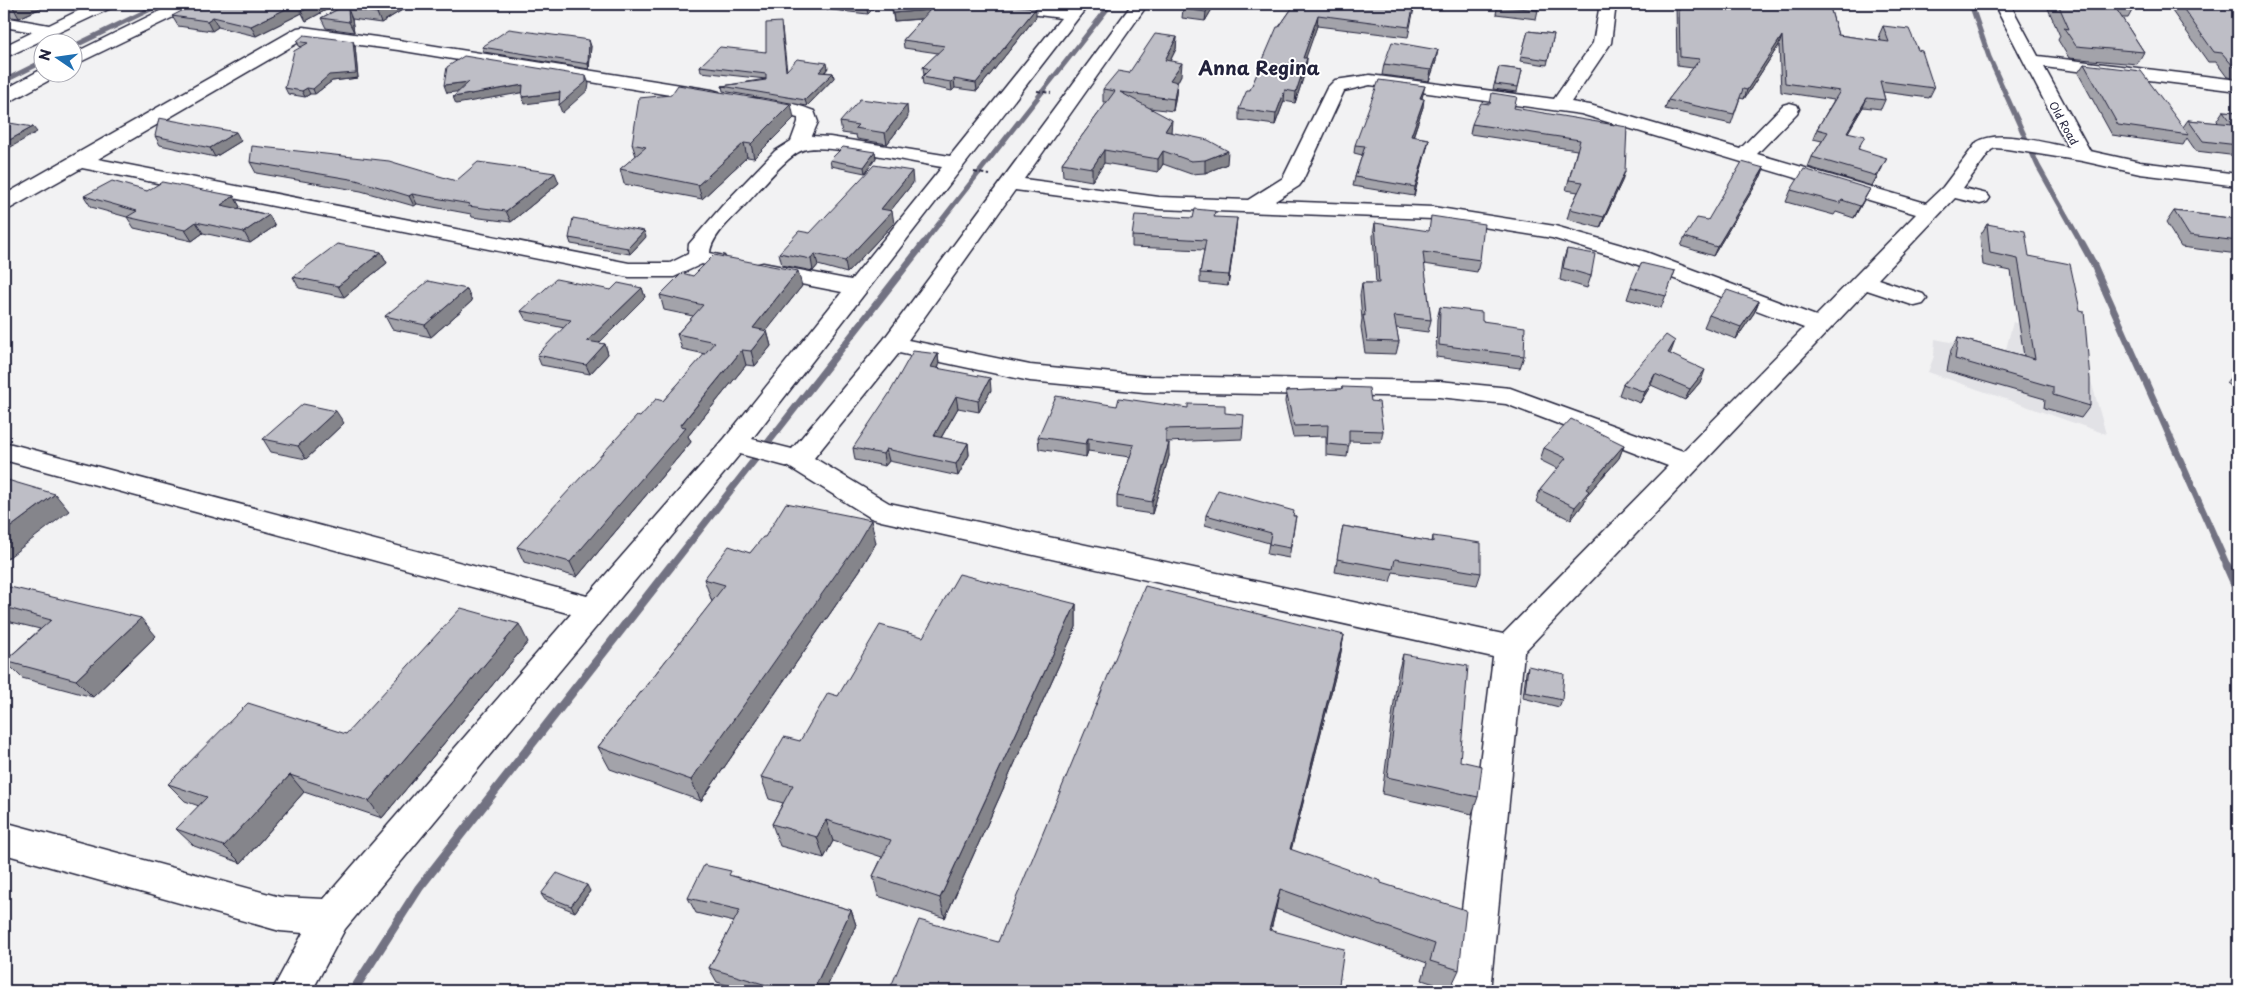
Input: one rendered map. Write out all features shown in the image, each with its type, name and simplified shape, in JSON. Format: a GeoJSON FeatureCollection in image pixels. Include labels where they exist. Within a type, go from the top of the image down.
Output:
{"type":"FeatureCollection","features":[{"type":"Feature","properties":{"kind":"street"},"geometry":{"type":"LineString","coordinates":[[4,53],[105,4]]}},
{"type":"Feature","properties":{"kind":"street"},"geometry":{"type":"LineString","coordinates":[[82,57],[186,4]]}},
{"type":"Feature","properties":{"kind":"street"},"geometry":{"type":"LineString","coordinates":[[992,4],[1076,9]]}},
{"type":"Feature","properties":{"kind":"street"},"geometry":{"type":"LineString","coordinates":[[798,460],[893,344],[1140,4]]}},
{"type":"Feature","properties":{"kind":"street"},"geometry":{"type":"LineString","coordinates":[[1559,106],[1602,43],[1608,4]]}},
{"type":"Feature","properties":{"kind":"street","name":"Old Road"},"geometry":{"type":"LineString","coordinates":[[2002,4],[2082,155],[2140,168],[2238,180]]}},
{"type":"Feature","properties":{"kind":"street"},"geometry":{"type":"LineString","coordinates":[[291,991],[332,917],[734,444],[1076,9]]}},
{"type":"Feature","properties":{"kind":"street"},"geometry":{"type":"LineString","coordinates":[[4,204],[328,18]]}},
{"type":"Feature","properties":{"kind":"street"},"geometry":{"type":"LineString","coordinates":[[4,22],[51,30]]}},
{"type":"Feature","properties":{"kind":"street"},"geometry":{"type":"LineString","coordinates":[[303,32],[398,45],[798,110],[807,115],[808,122],[803,131],[800,144]]}},
{"type":"Feature","properties":{"kind":"street"},"geometry":{"type":"LineString","coordinates":[[2031,60],[2238,85]]}},
{"type":"Feature","properties":{"kind":"street"},"geometry":{"type":"LineString","coordinates":[[1252,207],[1292,182],[1336,88],[1342,84],[1358,80],[1384,81],[1583,109],[1930,210]]}},
{"type":"Feature","properties":{"kind":"street"},"geometry":{"type":"LineString","coordinates":[[4,97],[32,82]]}},
{"type":"Feature","properties":{"kind":"street"},"geometry":{"type":"LineString","coordinates":[[1744,156],[1790,109]]}},
{"type":"Feature","properties":{"kind":"street"},"geometry":{"type":"LineString","coordinates":[[699,258],[700,244],[728,210],[782,155],[794,146],[809,142],[830,143],[954,165]]}},
{"type":"Feature","properties":{"kind":"street"},"geometry":{"type":"LineString","coordinates":[[1471,991],[1509,648],[1950,190],[1984,146],[1992,142],[2007,143],[2082,155]]}},
{"type":"Feature","properties":{"kind":"street"},"geometry":{"type":"LineString","coordinates":[[79,161],[629,270],[674,270],[699,258],[857,288]]}},
{"type":"Feature","properties":{"kind":"street"},"geometry":{"type":"LineString","coordinates":[[1012,181],[1159,203],[1433,213],[1556,232],[1638,257],[1819,325]]}},
{"type":"Feature","properties":{"kind":"street"},"geometry":{"type":"LineString","coordinates":[[1950,190],[1980,198]]}},
{"type":"Feature","properties":{"kind":"street"},"geometry":{"type":"LineString","coordinates":[[1862,281],[1915,300]]}},
{"type":"Feature","properties":{"kind":"street"},"geometry":{"type":"LineString","coordinates":[[893,344],[1030,373],[1144,384],[1439,389],[1510,396],[1687,463]]}},
{"type":"Feature","properties":{"kind":"street"},"geometry":{"type":"LineString","coordinates":[[734,444],[798,460],[882,511],[1509,648]]}},
{"type":"Feature","properties":{"kind":"street"},"geometry":{"type":"LineString","coordinates":[[4,451],[594,609]]}},
{"type":"Feature","properties":{"kind":"street"},"geometry":{"type":"LineString","coordinates":[[4,838],[280,914],[332,917]]}},
{"type":"Feature","properties":{"kind":"path"},"geometry":{"type":"LineString","coordinates":[[1014,87],[1072,97]]}},
{"type":"Feature","properties":{"kind":"path"},"geometry":{"type":"LineString","coordinates":[[954,165],[1012,181]]}},
{"type":"Feature","properties":{"kind":"shaded area"},"geometry":{"type":"Polygon","coordinates":[[[2013,322],[2080,342],[2106,434],[1928,372],[1934,356],[1935,339],[2005,353],[2013,322]]]}},
{"type":"Feature","properties":{"kind":"building"},"geometry":{"type":"Polygon","coordinates":[[[4,4],[21,4],[13,7],[4,6],[4,4]]]}},
{"type":"Feature","properties":{"kind":"building"},"geometry":{"type":"Polygon","coordinates":[[[195,4],[296,4],[251,26],[213,17],[207,21],[172,16],[195,4]]]}},
{"type":"Feature","properties":{"kind":"building"},"geometry":{"type":"Polygon","coordinates":[[[303,4],[315,4],[301,12],[303,4]]]}},
{"type":"Feature","properties":{"kind":"building"},"geometry":{"type":"Polygon","coordinates":[[[348,4],[392,4],[377,13],[348,9],[349,22],[321,18],[348,4]]]}},
{"type":"Feature","properties":{"kind":"building"},"geometry":{"type":"Polygon","coordinates":[[[846,4],[868,4],[866,6],[846,4]]]}},
{"type":"Feature","properties":{"kind":"building"},"geometry":{"type":"Polygon","coordinates":[[[892,4],[1001,4],[1036,8],[976,83],[954,79],[951,82],[922,77],[930,69],[923,67],[945,46],[903,40],[930,10],[893,13],[892,4]]]}},
{"type":"Feature","properties":{"kind":"building"},"geometry":{"type":"Polygon","coordinates":[[[1186,4],[1211,4],[1206,12],[1183,9],[1186,4]]]}},
{"type":"Feature","properties":{"kind":"building"},"geometry":{"type":"Polygon","coordinates":[[[1295,4],[1414,4],[1409,27],[1318,15],[1303,58],[1307,58],[1296,92],[1285,90],[1276,114],[1239,109],[1247,90],[1250,90],[1277,27],[1279,27],[1295,4]]]}},
{"type":"Feature","properties":{"kind":"building"},"geometry":{"type":"Polygon","coordinates":[[[1498,4],[1539,4],[1538,10],[1497,6],[1498,4]]]}},
{"type":"Feature","properties":{"kind":"building"},"geometry":{"type":"Polygon","coordinates":[[[1679,4],[1829,4],[1838,35],[1889,42],[1883,26],[1909,29],[1918,50],[1922,51],[1934,88],[1880,81],[1885,100],[1867,98],[1847,132],[1865,136],[1858,149],[1887,158],[1877,176],[1812,157],[1828,132],[1817,129],[1840,91],[1785,83],[1782,36],[1747,90],[1743,89],[1734,114],[1668,100],[1700,59],[1680,57],[1679,4]]]}},
{"type":"Feature","properties":{"kind":"building"},"geometry":{"type":"Polygon","coordinates":[[[2058,4],[2113,4],[2144,52],[2076,46],[2064,28],[2069,29],[2058,4]]]}},
{"type":"Feature","properties":{"kind":"building"},"geometry":{"type":"Polygon","coordinates":[[[2113,4],[2133,4],[2134,7],[2113,4]]]}},
{"type":"Feature","properties":{"kind":"building"},"geometry":{"type":"Polygon","coordinates":[[[2180,4],[2238,4],[2238,68],[2234,67],[2222,53],[2214,52],[2180,4]]]}},
{"type":"Feature","properties":{"kind":"building"},"geometry":{"type":"Polygon","coordinates":[[[781,22],[786,71],[797,59],[827,63],[819,72],[833,73],[805,100],[722,86],[766,80],[766,74],[700,66],[720,47],[766,52],[766,23],[781,22]]]}},
{"type":"Feature","properties":{"kind":"building"},"geometry":{"type":"Polygon","coordinates":[[[509,29],[589,40],[588,64],[482,47],[509,29]]]}},
{"type":"Feature","properties":{"kind":"building"},"geometry":{"type":"Polygon","coordinates":[[[1528,31],[1554,34],[1548,60],[1521,56],[1528,31]]]}},
{"type":"Feature","properties":{"kind":"building"},"geometry":{"type":"Polygon","coordinates":[[[1155,34],[1177,37],[1165,60],[1182,63],[1170,80],[1177,82],[1174,99],[1120,92],[1172,120],[1165,131],[1208,140],[1228,151],[1205,160],[1191,161],[1163,151],[1158,159],[1104,150],[1092,168],[1062,163],[1115,91],[1103,89],[1118,71],[1129,73],[1155,34]]]}},
{"type":"Feature","properties":{"kind":"building"},"geometry":{"type":"Polygon","coordinates":[[[304,35],[353,41],[356,73],[329,75],[313,89],[307,88],[302,91],[285,88],[294,51],[308,43],[297,41],[304,35]]]}},
{"type":"Feature","properties":{"kind":"building"},"geometry":{"type":"Polygon","coordinates":[[[1392,42],[1438,50],[1431,70],[1384,64],[1392,42]]]}},
{"type":"Feature","properties":{"kind":"building"},"geometry":{"type":"Polygon","coordinates":[[[464,56],[586,76],[586,82],[559,105],[560,92],[522,97],[523,85],[453,97],[469,82],[444,85],[447,67],[464,56]]]}},
{"type":"Feature","properties":{"kind":"building"},"geometry":{"type":"Polygon","coordinates":[[[2084,64],[2141,71],[2189,135],[2118,125],[2084,64]]]}},
{"type":"Feature","properties":{"kind":"building"},"geometry":{"type":"Polygon","coordinates":[[[1499,67],[1522,70],[1518,87],[1495,84],[1499,67]]]}},
{"type":"Feature","properties":{"kind":"building"},"geometry":{"type":"Polygon","coordinates":[[[1379,80],[1425,86],[1420,98],[1424,99],[1411,136],[1429,139],[1415,187],[1355,177],[1365,146],[1355,145],[1379,80]]]}},
{"type":"Feature","properties":{"kind":"building"},"geometry":{"type":"Polygon","coordinates":[[[678,85],[791,104],[751,144],[744,143],[698,185],[620,169],[646,147],[632,144],[639,98],[671,95],[678,85]]]}},
{"type":"Feature","properties":{"kind":"building"},"geometry":{"type":"Polygon","coordinates":[[[1492,93],[1517,97],[1514,108],[1627,127],[1625,171],[1604,217],[1570,209],[1583,182],[1569,180],[1580,140],[1472,124],[1481,103],[1490,104],[1492,93]]]}},
{"type":"Feature","properties":{"kind":"building"},"geometry":{"type":"Polygon","coordinates":[[[860,99],[907,105],[885,133],[855,128],[858,125],[840,122],[860,99]]]}},
{"type":"Feature","properties":{"kind":"building"},"geometry":{"type":"Polygon","coordinates":[[[2223,111],[2238,112],[2238,145],[2203,141],[2188,120],[2233,124],[2223,111]]]}},
{"type":"Feature","properties":{"kind":"building"},"geometry":{"type":"Polygon","coordinates":[[[159,118],[236,132],[210,148],[155,136],[159,118]]]}},
{"type":"Feature","properties":{"kind":"building"},"geometry":{"type":"Polygon","coordinates":[[[4,122],[33,127],[4,143],[4,122]]]}},
{"type":"Feature","properties":{"kind":"building"},"geometry":{"type":"Polygon","coordinates":[[[252,146],[389,161],[456,181],[478,162],[555,173],[506,211],[468,206],[470,204],[412,194],[409,196],[356,180],[250,162],[252,146]]]}},
{"type":"Feature","properties":{"kind":"building"},"geometry":{"type":"Polygon","coordinates":[[[843,147],[875,152],[864,167],[830,160],[843,147]]]}},
{"type":"Feature","properties":{"kind":"building"},"geometry":{"type":"Polygon","coordinates":[[[1742,162],[1764,168],[1717,247],[1685,237],[1697,218],[1708,220],[1742,162]]]}},
{"type":"Feature","properties":{"kind":"building"},"geometry":{"type":"Polygon","coordinates":[[[874,165],[912,171],[881,209],[892,211],[845,261],[815,254],[811,259],[779,253],[799,231],[810,233],[874,165]]]}},
{"type":"Feature","properties":{"kind":"building"},"geometry":{"type":"Polygon","coordinates":[[[1804,169],[1870,189],[1860,206],[1842,200],[1840,203],[1791,190],[1804,169]]]}},
{"type":"Feature","properties":{"kind":"building"},"geometry":{"type":"Polygon","coordinates":[[[112,181],[147,191],[162,182],[234,196],[221,205],[269,215],[244,232],[196,222],[185,230],[127,217],[137,211],[84,196],[112,181]]]}},
{"type":"Feature","properties":{"kind":"building"},"geometry":{"type":"Polygon","coordinates":[[[1195,209],[1215,211],[1214,217],[1237,218],[1229,275],[1200,273],[1206,240],[1132,236],[1135,215],[1193,218],[1195,209]]]}},
{"type":"Feature","properties":{"kind":"building"},"geometry":{"type":"Polygon","coordinates":[[[2174,211],[2238,219],[2238,241],[2189,235],[2174,211]]]}},
{"type":"Feature","properties":{"kind":"building"},"geometry":{"type":"Polygon","coordinates":[[[1431,216],[1484,224],[1480,260],[1423,252],[1431,320],[1394,316],[1399,342],[1367,341],[1363,315],[1365,316],[1362,283],[1379,283],[1375,223],[1429,231],[1431,216]]]}},
{"type":"Feature","properties":{"kind":"building"},"geometry":{"type":"Polygon","coordinates":[[[573,218],[644,231],[628,248],[569,238],[573,218]]]}},
{"type":"Feature","properties":{"kind":"building"},"geometry":{"type":"Polygon","coordinates":[[[1987,224],[2025,231],[2029,256],[2070,264],[2080,310],[2084,311],[2090,379],[2090,406],[2053,395],[2053,387],[1955,359],[1958,338],[2035,359],[2018,259],[1990,253],[1987,224]]]}},
{"type":"Feature","properties":{"kind":"building"},"geometry":{"type":"Polygon","coordinates":[[[337,244],[381,252],[338,286],[293,277],[337,244]]]}},
{"type":"Feature","properties":{"kind":"building"},"geometry":{"type":"Polygon","coordinates":[[[1567,249],[1595,254],[1591,276],[1563,268],[1567,249]]]}},
{"type":"Feature","properties":{"kind":"building"},"geometry":{"type":"Polygon","coordinates":[[[714,255],[798,271],[753,328],[767,331],[751,351],[742,350],[680,426],[686,427],[570,562],[517,547],[637,416],[640,417],[656,399],[663,401],[715,342],[677,334],[703,305],[660,295],[682,273],[693,276],[714,255]]]}},
{"type":"Feature","properties":{"kind":"building"},"geometry":{"type":"Polygon","coordinates":[[[1641,263],[1675,271],[1666,296],[1631,287],[1641,263]]]}},
{"type":"Feature","properties":{"kind":"building"},"geometry":{"type":"Polygon","coordinates":[[[556,279],[611,290],[618,283],[642,288],[587,341],[605,344],[586,365],[537,355],[571,320],[521,311],[556,279]]]}},
{"type":"Feature","properties":{"kind":"building"},"geometry":{"type":"Polygon","coordinates":[[[428,281],[467,289],[425,325],[385,316],[428,281]]]}},
{"type":"Feature","properties":{"kind":"building"},"geometry":{"type":"Polygon","coordinates":[[[1727,290],[1759,301],[1741,327],[1709,315],[1727,290]]]}},
{"type":"Feature","properties":{"kind":"building"},"geometry":{"type":"Polygon","coordinates":[[[1440,307],[1482,312],[1482,321],[1525,327],[1524,356],[1439,345],[1440,307]]]}},
{"type":"Feature","properties":{"kind":"building"},"geometry":{"type":"Polygon","coordinates":[[[1666,335],[1675,341],[1668,353],[1705,370],[1690,389],[1655,374],[1645,392],[1623,384],[1666,335]]]}},
{"type":"Feature","properties":{"kind":"building"},"geometry":{"type":"Polygon","coordinates":[[[913,351],[938,354],[931,367],[990,378],[978,401],[956,396],[934,436],[968,443],[956,464],[886,449],[883,454],[853,448],[889,394],[913,351]]]}},
{"type":"Feature","properties":{"kind":"building"},"geometry":{"type":"Polygon","coordinates":[[[1342,387],[1369,388],[1371,401],[1379,402],[1383,431],[1349,430],[1349,446],[1327,444],[1328,425],[1294,426],[1286,391],[1342,389],[1342,387]]]}},
{"type":"Feature","properties":{"kind":"building"},"geometry":{"type":"Polygon","coordinates":[[[1056,396],[1117,406],[1119,398],[1188,408],[1188,404],[1225,405],[1225,413],[1244,415],[1243,427],[1166,429],[1166,443],[1169,443],[1152,502],[1117,496],[1134,445],[1088,438],[1086,444],[1038,437],[1056,396]]]}},
{"type":"Feature","properties":{"kind":"building"},"geometry":{"type":"Polygon","coordinates":[[[303,404],[336,411],[298,446],[263,439],[303,404]]]}},
{"type":"Feature","properties":{"kind":"building"},"geometry":{"type":"Polygon","coordinates":[[[1571,419],[1624,445],[1586,489],[1589,491],[1575,507],[1540,490],[1566,458],[1544,448],[1571,419]]]}},
{"type":"Feature","properties":{"kind":"building"},"geometry":{"type":"Polygon","coordinates":[[[4,479],[55,494],[4,532],[4,479]]]}},
{"type":"Feature","properties":{"kind":"building"},"geometry":{"type":"Polygon","coordinates":[[[1218,490],[1294,511],[1293,516],[1296,516],[1290,548],[1269,544],[1271,533],[1206,515],[1218,490]]]}},
{"type":"Feature","properties":{"kind":"building"},"geometry":{"type":"Polygon","coordinates":[[[786,503],[871,520],[855,547],[691,780],[598,747],[725,585],[704,579],[729,546],[750,553],[765,537],[786,503]]]}},
{"type":"Feature","properties":{"kind":"building"},"geometry":{"type":"Polygon","coordinates":[[[1343,526],[1433,542],[1433,536],[1481,543],[1481,573],[1395,559],[1393,569],[1337,559],[1343,526]]]}},
{"type":"Feature","properties":{"kind":"building"},"geometry":{"type":"Polygon","coordinates":[[[959,574],[1076,604],[940,898],[873,876],[891,840],[826,820],[817,837],[772,824],[793,785],[761,777],[784,737],[800,741],[828,693],[838,696],[880,625],[923,637],[959,574]]]}},
{"type":"Feature","properties":{"kind":"building"},"geometry":{"type":"Polygon","coordinates":[[[1145,586],[1344,635],[1290,849],[1381,881],[1381,883],[1466,910],[1459,970],[1430,961],[1435,944],[1280,889],[1269,930],[1344,949],[1338,991],[889,991],[919,920],[998,942],[1145,586]]]}},
{"type":"Feature","properties":{"kind":"building"},"geometry":{"type":"Polygon","coordinates":[[[10,587],[141,618],[76,680],[5,661],[51,620],[4,607],[4,592],[10,587]]]}},
{"type":"Feature","properties":{"kind":"building"},"geometry":{"type":"Polygon","coordinates":[[[461,608],[519,624],[369,801],[290,775],[224,846],[176,829],[207,797],[168,784],[248,703],[346,734],[461,608]]]}},
{"type":"Feature","properties":{"kind":"building"},"geometry":{"type":"Polygon","coordinates":[[[1403,654],[1468,666],[1460,761],[1482,766],[1478,797],[1387,777],[1403,654]]]}},
{"type":"Feature","properties":{"kind":"building"},"geometry":{"type":"Polygon","coordinates":[[[1528,666],[1564,674],[1562,700],[1525,692],[1528,666]]]}},
{"type":"Feature","properties":{"kind":"building"},"geometry":{"type":"Polygon","coordinates":[[[704,865],[731,871],[729,875],[851,910],[813,991],[787,991],[709,968],[740,910],[688,898],[704,865]]]}},
{"type":"Feature","properties":{"kind":"building"},"geometry":{"type":"Polygon","coordinates":[[[557,873],[587,885],[571,906],[541,894],[557,873]]]}},
{"type":"Feature","properties":{"kind":"waterway"},"geometry":{"type":"LineString","coordinates":[[82,42],[161,4]]}},
{"type":"Feature","properties":{"kind":"waterway"},"geometry":{"type":"LineString","coordinates":[[923,244],[1111,4]]}},
{"type":"Feature","properties":{"kind":"waterway"},"geometry":{"type":"LineString","coordinates":[[1971,4],[1989,57],[2038,166],[2082,244]]}},
{"type":"Feature","properties":{"kind":"waterway"},"geometry":{"type":"LineString","coordinates":[[4,81],[32,67]]}},
{"type":"Feature","properties":{"kind":"waterway"},"geometry":{"type":"LineString","coordinates":[[670,568],[924,243]]}},
{"type":"Feature","properties":{"kind":"waterway"},"geometry":{"type":"LineString","coordinates":[[2082,243],[2093,263],[2228,568]]}},
{"type":"Feature","properties":{"kind":"waterway"},"geometry":{"type":"LineString","coordinates":[[353,991],[419,888],[671,566]]}},
{"type":"Feature","properties":{"kind":"waterway"},"geometry":{"type":"LineString","coordinates":[[2227,566],[2238,591]]}},
{"type":"Feature","properties":{"kind":"district","name":"Anna Regina"},"geometry":{"type":"Point","coordinates":[1259,67]}}]}
